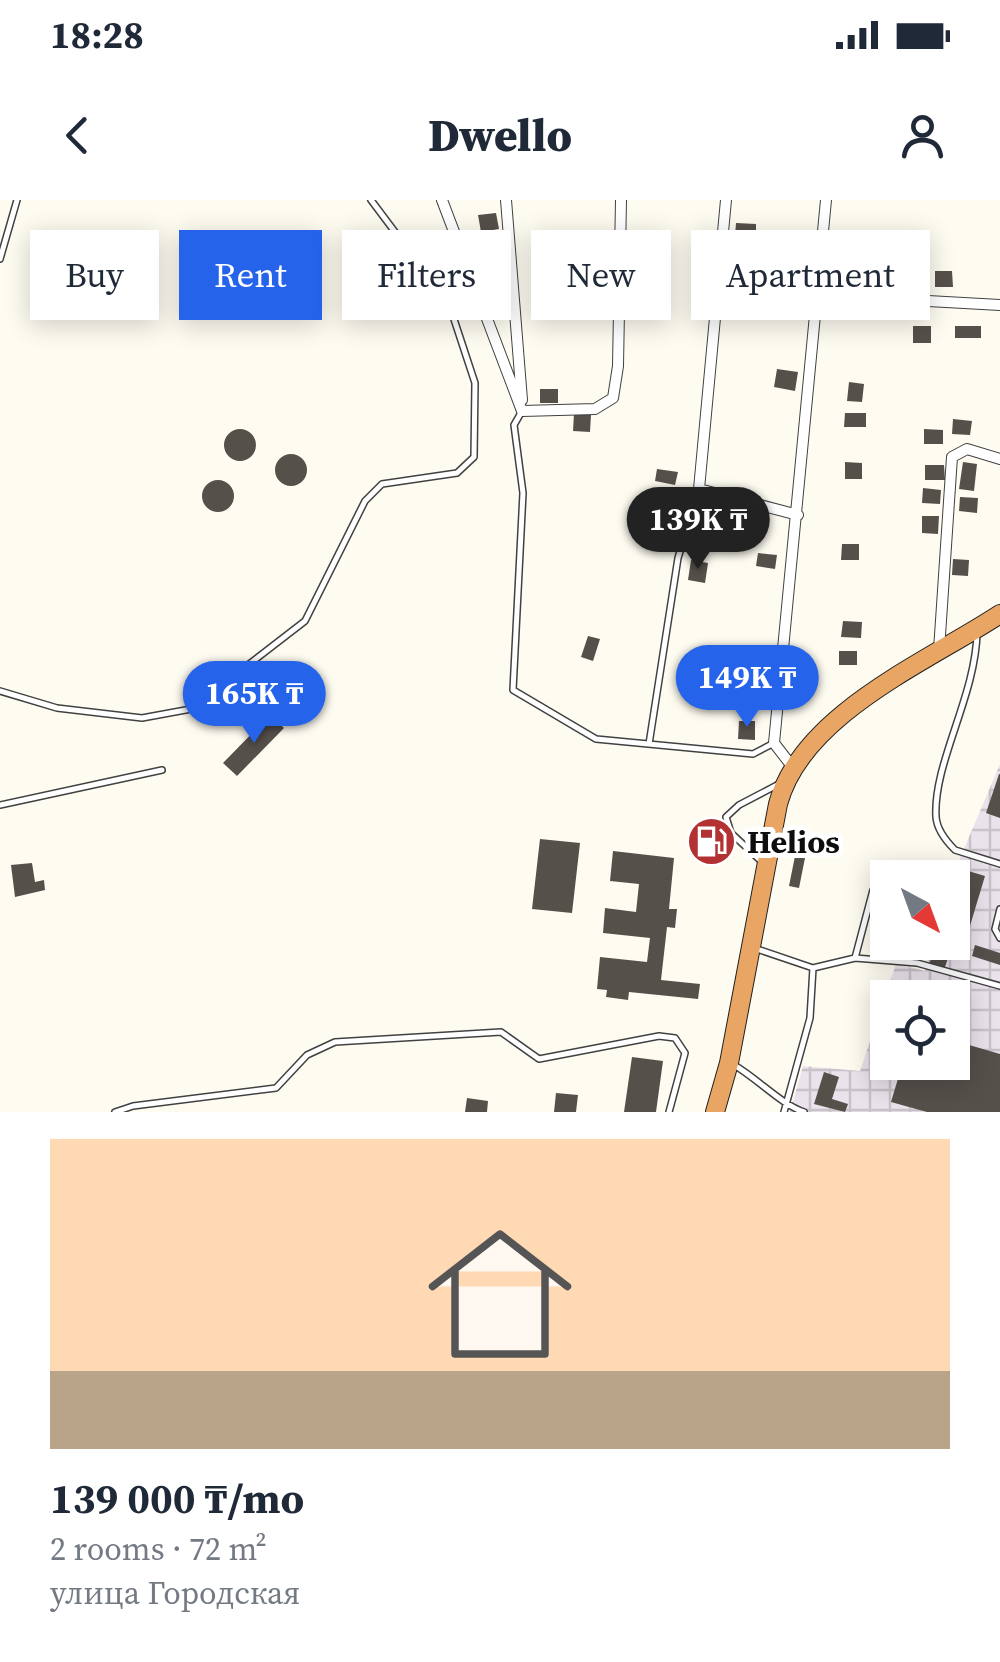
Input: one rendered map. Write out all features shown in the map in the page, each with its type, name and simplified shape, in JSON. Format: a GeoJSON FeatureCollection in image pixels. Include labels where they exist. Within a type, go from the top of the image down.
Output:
{"type":"FeatureCollection","features":[{"type":"Feature","properties":{"kind":"highway"},"geometry":{"type":"LineString","coordinates":[[715,1112],[729,1063],[766,866],[788,773],[814,737],[939,650],[1000,614]]}},
{"type":"Feature","properties":{"kind":"street"},"geometry":{"type":"LineString","coordinates":[[442,200],[522,411]]}},
{"type":"Feature","properties":{"kind":"street"},"geometry":{"type":"LineString","coordinates":[[506,200],[522,411]]}},
{"type":"Feature","properties":{"kind":"street"},"geometry":{"type":"LineString","coordinates":[[522,411],[595,410],[613,398],[618,366],[621,200]]}},
{"type":"Feature","properties":{"kind":"street"},"geometry":{"type":"LineString","coordinates":[[726,200],[699,489],[798,515]]}},
{"type":"Feature","properties":{"kind":"street"},"geometry":{"type":"LineString","coordinates":[[824,230],[826,200]]}},
{"type":"Feature","properties":{"kind":"street"},"geometry":{"type":"LineString","coordinates":[[930,301],[1000,305]]}},
{"type":"Feature","properties":{"kind":"street"},"geometry":{"type":"LineString","coordinates":[[788,773],[774,743],[818,320]]}},
{"type":"Feature","properties":{"kind":"street"},"geometry":{"type":"LineString","coordinates":[[939,650],[952,458],[966,448],[1000,459]]}},
{"type":"Feature","properties":{"kind":"lane"},"geometry":{"type":"LineString","coordinates":[[0,259],[17,200]]}},
{"type":"Feature","properties":{"kind":"lane"},"geometry":{"type":"LineString","coordinates":[[0,691],[57,708],[142,718],[191,709],[305,620],[364,501],[382,484],[457,473],[474,457],[474,383],[449,304],[371,200]]}},
{"type":"Feature","properties":{"kind":"lane"},"geometry":{"type":"LineString","coordinates":[[522,411],[514,425],[523,493],[512,690],[596,738],[753,754],[774,743]]}},
{"type":"Feature","properties":{"kind":"lane"},"geometry":{"type":"LineString","coordinates":[[649,744],[678,558],[699,489]]}},
{"type":"Feature","properties":{"kind":"lane"},"geometry":{"type":"LineString","coordinates":[[977,629],[972,682],[940,789],[936,818],[955,850],[1000,864]]}},
{"type":"Feature","properties":{"kind":"lane"},"geometry":{"type":"LineString","coordinates":[[0,804],[162,770]]}},
{"type":"Feature","properties":{"kind":"lane"},"geometry":{"type":"LineString","coordinates":[[766,866],[731,833],[726,817],[739,804],[788,773]]}},
{"type":"Feature","properties":{"kind":"lane"},"geometry":{"type":"LineString","coordinates":[[855,958],[870,901]]}},
{"type":"Feature","properties":{"kind":"lane"},"geometry":{"type":"LineString","coordinates":[[1000,909],[995,930],[1000,938]]}},
{"type":"Feature","properties":{"kind":"lane"},"geometry":{"type":"LineString","coordinates":[[751,947],[813,968],[855,958],[918,963],[1000,986]]}},
{"type":"Feature","properties":{"kind":"lane"},"geometry":{"type":"LineString","coordinates":[[785,1109],[810,1018],[813,968]]}},
{"type":"Feature","properties":{"kind":"lane"},"geometry":{"type":"LineString","coordinates":[[115,1112],[276,1088],[307,1055],[335,1042],[502,1032],[539,1059],[660,1036],[674,1038],[685,1053],[669,1112]]}},
{"type":"Feature","properties":{"kind":"lane"},"geometry":{"type":"LineString","coordinates":[[729,1063],[768,1085],[785,1109],[804,1112]]}},
{"type":"Feature","properties":{"kind":"lane"},"geometry":{"type":"LineString","coordinates":[[160,1112],[163,1103]]}},
{"type":"Feature","properties":{"kind":"shaded area"},"geometry":{"type":"Polygon","coordinates":[[[1000,764],[1000,1112],[790,1112],[803,1066],[860,1071],[870,1041],[870,1080],[970,1080],[970,980],[891,980],[896,964],[925,971],[928,960],[970,960],[970,860],[959,860],[1000,764]]]}},
{"type":"Feature","properties":{"kind":"building"},"geometry":{"type":"Polygon","coordinates":[[[496,213],[499,229],[481,230],[478,215],[496,213]]]}},
{"type":"Feature","properties":{"kind":"building"},"geometry":{"type":"Polygon","coordinates":[[[736,223],[756,224],[756,230],[735,230],[736,223]]]}},
{"type":"Feature","properties":{"kind":"building"},"geometry":{"type":"Polygon","coordinates":[[[935,271],[952,271],[953,287],[935,287],[935,271]]]}},
{"type":"Feature","properties":{"kind":"building"},"geometry":{"type":"Polygon","coordinates":[[[913,326],[931,326],[931,343],[913,343],[913,326]]]}},
{"type":"Feature","properties":{"kind":"building"},"geometry":{"type":"Polygon","coordinates":[[[955,326],[981,326],[981,338],[955,338],[955,326]]]}},
{"type":"Feature","properties":{"kind":"building"},"geometry":{"type":"Polygon","coordinates":[[[777,369],[798,372],[795,391],[774,387],[777,369]]]}},
{"type":"Feature","properties":{"kind":"building"},"geometry":{"type":"Polygon","coordinates":[[[849,382],[864,384],[862,402],[847,401],[849,382]]]}},
{"type":"Feature","properties":{"kind":"building"},"geometry":{"type":"Polygon","coordinates":[[[540,389],[558,389],[558,403],[540,403],[540,389]]]}},
{"type":"Feature","properties":{"kind":"building"},"geometry":{"type":"Polygon","coordinates":[[[574,413],[591,415],[590,432],[573,431],[574,413]]]}},
{"type":"Feature","properties":{"kind":"building"},"geometry":{"type":"Polygon","coordinates":[[[845,413],[866,413],[866,427],[844,427],[845,413]]]}},
{"type":"Feature","properties":{"kind":"building"},"geometry":{"type":"Polygon","coordinates":[[[953,419],[972,421],[970,435],[952,434],[953,419]]]}},
{"type":"Feature","properties":{"kind":"building"},"geometry":{"type":"Polygon","coordinates":[[[240,429],[251,434],[256,445],[251,456],[240,461],[229,456],[224,445],[229,434],[240,429]]]}},
{"type":"Feature","properties":{"kind":"building"},"geometry":{"type":"Polygon","coordinates":[[[924,429],[943,430],[943,444],[924,444],[924,429]]]}},
{"type":"Feature","properties":{"kind":"building"},"geometry":{"type":"Polygon","coordinates":[[[291,454],[302,459],[307,470],[302,481],[291,486],[280,481],[275,470],[280,459],[291,454]]]}},
{"type":"Feature","properties":{"kind":"building"},"geometry":{"type":"Polygon","coordinates":[[[845,462],[862,463],[862,479],[845,479],[845,462]]]}},
{"type":"Feature","properties":{"kind":"building"},"geometry":{"type":"Polygon","coordinates":[[[963,462],[977,464],[974,491],[959,489],[963,462]]]}},
{"type":"Feature","properties":{"kind":"building"},"geometry":{"type":"Polygon","coordinates":[[[925,465],[944,465],[945,480],[925,480],[925,465]]]}},
{"type":"Feature","properties":{"kind":"building"},"geometry":{"type":"Polygon","coordinates":[[[657,469],[678,472],[675,485],[655,481],[657,469]]]}},
{"type":"Feature","properties":{"kind":"building"},"geometry":{"type":"Polygon","coordinates":[[[218,480],[229,485],[234,496],[229,507],[218,512],[207,507],[202,496],[207,485],[218,480]]]}},
{"type":"Feature","properties":{"kind":"building"},"geometry":{"type":"Polygon","coordinates":[[[923,488],[941,490],[940,504],[922,503],[923,488]]]}},
{"type":"Feature","properties":{"kind":"building"},"geometry":{"type":"Polygon","coordinates":[[[960,497],[978,498],[977,513],[959,511],[960,497]]]}},
{"type":"Feature","properties":{"kind":"building"},"geometry":{"type":"Polygon","coordinates":[[[922,516],[939,516],[938,534],[922,533],[922,516]]]}},
{"type":"Feature","properties":{"kind":"building"},"geometry":{"type":"Polygon","coordinates":[[[842,544],[859,544],[859,560],[841,560],[842,544]]]}},
{"type":"Feature","properties":{"kind":"building"},"geometry":{"type":"Polygon","coordinates":[[[758,553],[777,555],[775,569],[756,566],[758,553]]]}},
{"type":"Feature","properties":{"kind":"building"},"geometry":{"type":"Polygon","coordinates":[[[953,559],[969,560],[968,576],[952,575],[953,559]]]}},
{"type":"Feature","properties":{"kind":"building"},"geometry":{"type":"Polygon","coordinates":[[[691,560],[708,563],[705,583],[688,580],[691,560]]]}},
{"type":"Feature","properties":{"kind":"building"},"geometry":{"type":"Polygon","coordinates":[[[843,621],[862,622],[861,638],[841,637],[843,621]]]}},
{"type":"Feature","properties":{"kind":"building"},"geometry":{"type":"Polygon","coordinates":[[[588,636],[600,639],[593,661],[581,657],[588,636]]]}},
{"type":"Feature","properties":{"kind":"building"},"geometry":{"type":"Polygon","coordinates":[[[839,651],[857,651],[857,665],[839,665],[839,651]]]}},
{"type":"Feature","properties":{"kind":"building"},"geometry":{"type":"Polygon","coordinates":[[[270,715],[284,728],[237,776],[223,763],[270,715]]]}},
{"type":"Feature","properties":{"kind":"building"},"geometry":{"type":"Polygon","coordinates":[[[739,721],[755,721],[755,740],[738,739],[739,721]]]}},
{"type":"Feature","properties":{"kind":"building"},"geometry":{"type":"Polygon","coordinates":[[[1000,774],[1000,818],[986,813],[1000,774]]]}},
{"type":"Feature","properties":{"kind":"building","name":"Helios"},"geometry":{"type":"Polygon","coordinates":[[[703,833],[722,835],[720,850],[701,849],[703,833]]]}},
{"type":"Feature","properties":{"kind":"building"},"geometry":{"type":"Polygon","coordinates":[[[540,839],[580,843],[572,913],[532,909],[540,839]]]}},
{"type":"Feature","properties":{"kind":"building"},"geometry":{"type":"Polygon","coordinates":[[[613,851],[674,858],[669,909],[677,909],[675,928],[667,927],[661,980],[700,984],[698,999],[629,992],[628,1000],[606,997],[607,990],[597,989],[600,957],[647,962],[650,938],[603,933],[605,908],[636,912],[639,884],[610,881],[613,851]]]}},
{"type":"Feature","properties":{"kind":"building"},"geometry":{"type":"Polygon","coordinates":[[[796,851],[806,853],[799,888],[789,886],[796,851]]]}},
{"type":"Feature","properties":{"kind":"building"},"geometry":{"type":"Polygon","coordinates":[[[32,863],[35,882],[44,880],[45,890],[15,897],[11,865],[32,863]]]}},
{"type":"Feature","properties":{"kind":"building"},"geometry":{"type":"Polygon","coordinates":[[[970,872],[985,876],[970,926],[970,872]]]}},
{"type":"Feature","properties":{"kind":"building"},"geometry":{"type":"Polygon","coordinates":[[[975,945],[1000,953],[1000,965],[972,956],[975,945]]]}},
{"type":"Feature","properties":{"kind":"building"},"geometry":{"type":"Polygon","coordinates":[[[931,960],[947,960],[944,970],[929,965],[931,960]]]}},
{"type":"Feature","properties":{"kind":"building"},"geometry":{"type":"Polygon","coordinates":[[[970,1045],[1000,1054],[1000,1112],[927,1112],[891,1102],[898,1080],[970,1080],[970,1045]]]}},
{"type":"Feature","properties":{"kind":"building"},"geometry":{"type":"Polygon","coordinates":[[[632,1057],[663,1061],[656,1112],[624,1112],[632,1057]]]}},
{"type":"Feature","properties":{"kind":"building"},"geometry":{"type":"Polygon","coordinates":[[[824,1072],[839,1077],[832,1099],[848,1104],[845,1112],[814,1104],[824,1072]]]}},
{"type":"Feature","properties":{"kind":"building"},"geometry":{"type":"Polygon","coordinates":[[[556,1093],[578,1095],[576,1112],[554,1112],[556,1093]]]}},
{"type":"Feature","properties":{"kind":"building"},"geometry":{"type":"Polygon","coordinates":[[[467,1098],[488,1101],[487,1112],[465,1112],[467,1098]]]}},
{"type":"Feature","properties":{"kind":"place","name":"Helios"},"geometry":{"type":"Point","coordinates":[712,842]}}]}
